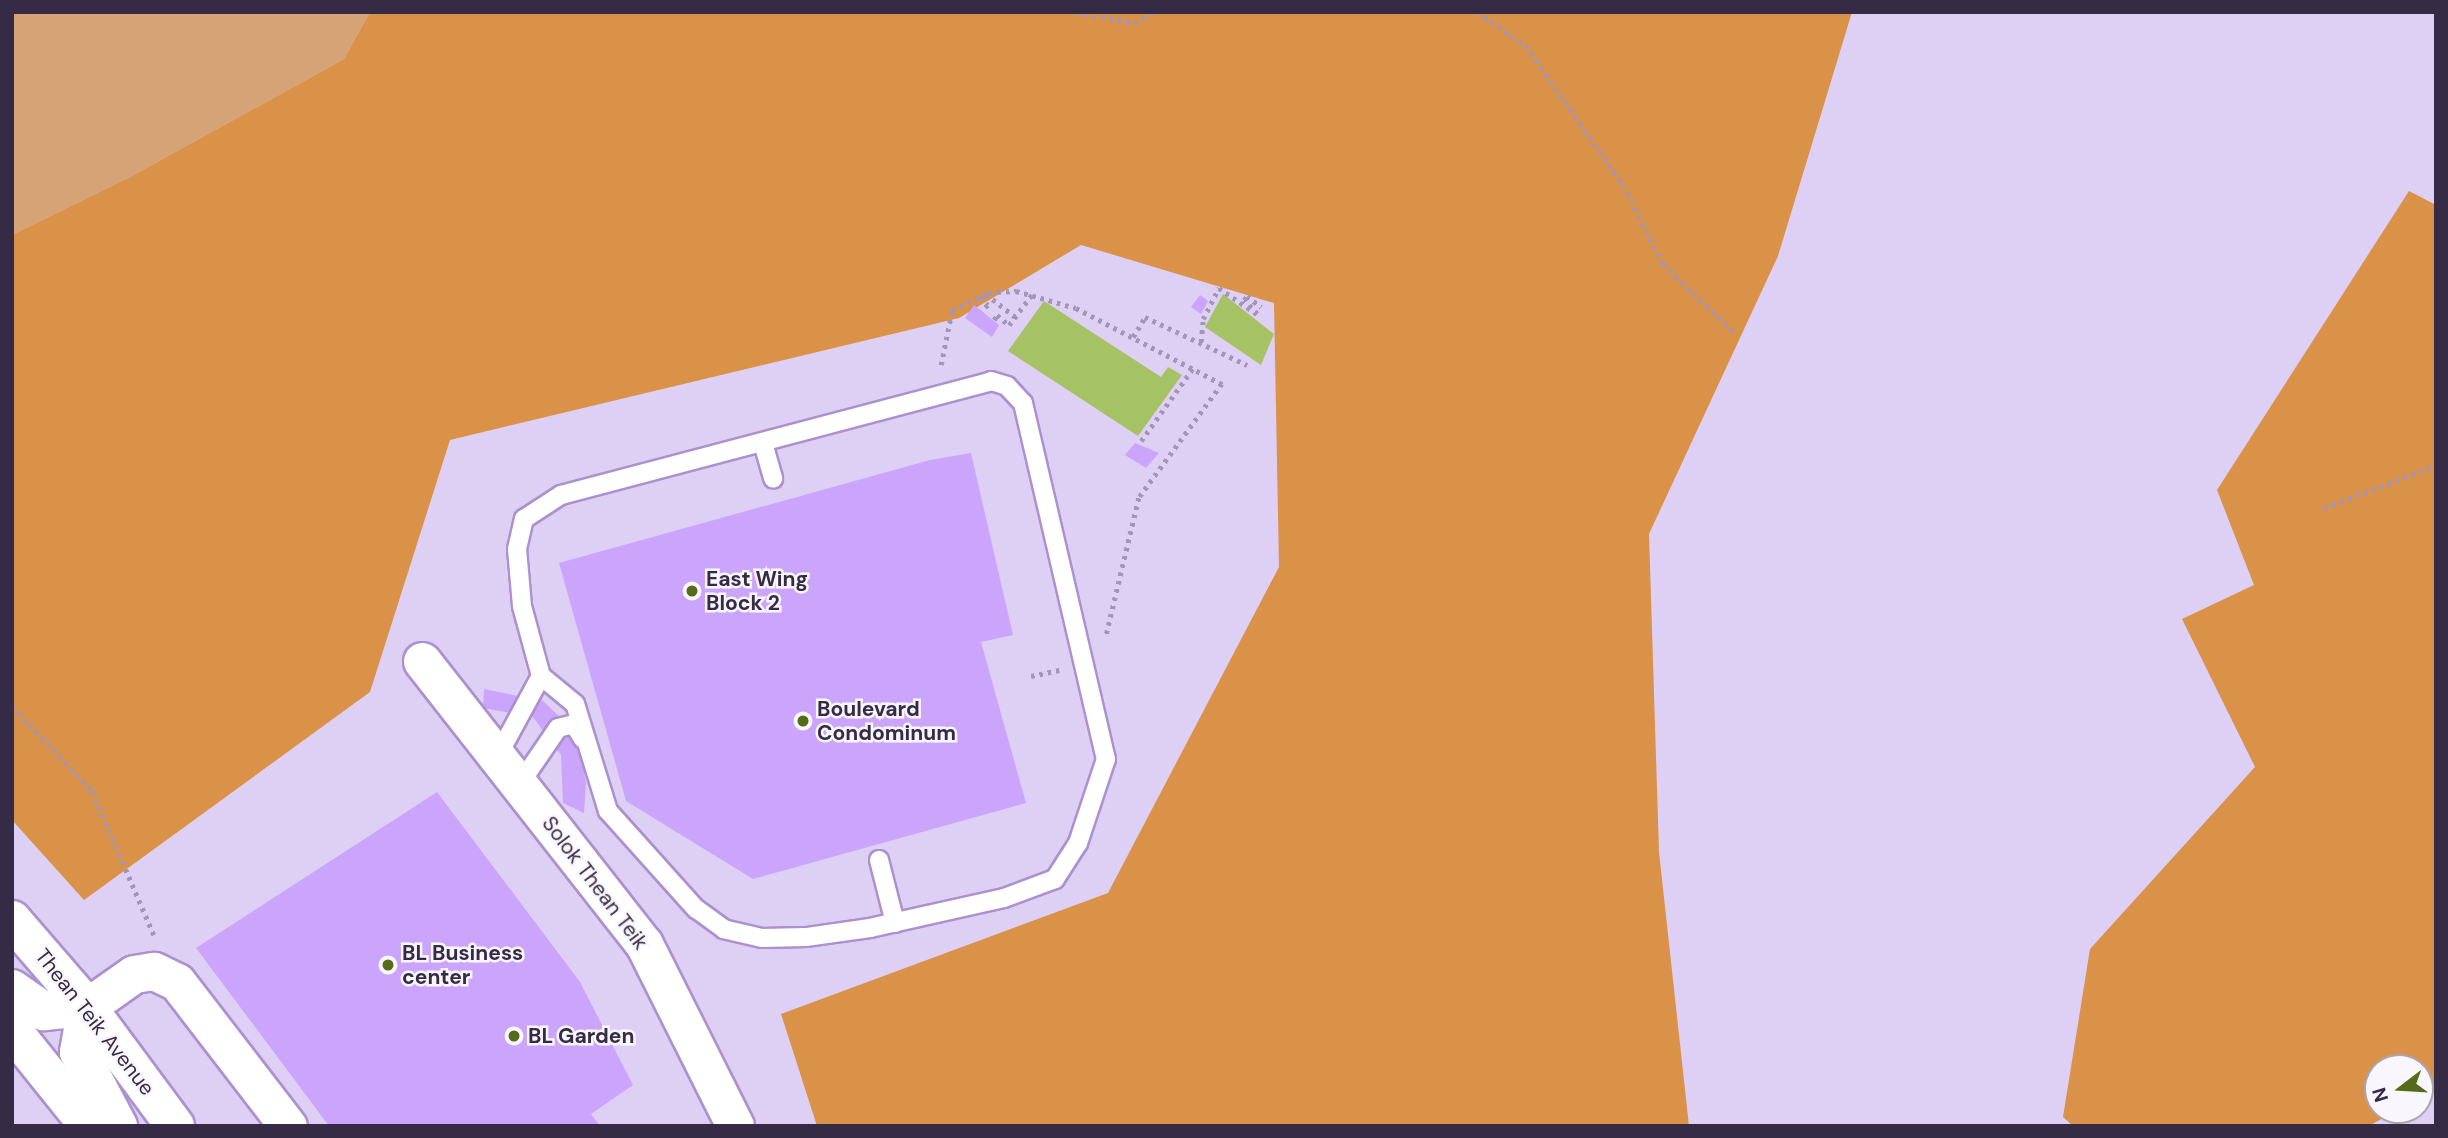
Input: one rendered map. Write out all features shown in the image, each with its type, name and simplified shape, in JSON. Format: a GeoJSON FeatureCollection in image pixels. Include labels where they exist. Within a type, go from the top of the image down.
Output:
{"type":"FeatureCollection","features":[{"type":"Feature","properties":{"kind":"main road","name":"Thean Teik Avenue"},"geometry":{"type":"LineString","coordinates":[[12,920],[87,1007],[175,1126]]}},
{"type":"Feature","properties":{"kind":"main road"},"geometry":{"type":"LineString","coordinates":[[12,989],[44,1012],[87,1007],[79,1052],[118,1126]]}},
{"type":"Feature","properties":{"kind":"main road"},"geometry":{"type":"LineString","coordinates":[[12,1030],[89,1126]]}},
{"type":"Feature","properties":{"kind":"street","name":"Solok Thean Teik"},"geometry":{"type":"LineString","coordinates":[[422,660],[644,944],[735,1126]]}},
{"type":"Feature","properties":{"kind":"street"},"geometry":{"type":"LineString","coordinates":[[87,1007],[120,981],[154,971],[177,982],[192,997],[288,1126]]}},
{"type":"Feature","properties":{"kind":"lane"},"geometry":{"type":"LineString","coordinates":[[508,771],[541,676],[522,606],[517,549],[524,519],[561,495],[934,399],[991,381],[1007,386],[1023,403],[1106,759],[1072,852],[1055,878],[1004,898],[895,923],[806,937],[762,938],[724,929],[696,909],[608,811],[575,704],[541,676]]}},
{"type":"Feature","properties":{"kind":"lane"},"geometry":{"type":"LineString","coordinates":[[763,443],[773,479]]}},
{"type":"Feature","properties":{"kind":"lane"},"geometry":{"type":"LineString","coordinates":[[508,771],[558,728],[574,724],[590,751]]}},
{"type":"Feature","properties":{"kind":"lane"},"geometry":{"type":"LineString","coordinates":[[879,860],[895,923]]}},
{"type":"Feature","properties":{"kind":"path"},"geometry":{"type":"LineString","coordinates":[[1076,12],[1134,23],[1154,12]]}},
{"type":"Feature","properties":{"kind":"path"},"geometry":{"type":"LineString","coordinates":[[1477,12],[1526,46],[1623,185],[1663,264],[1736,334]]}},
{"type":"Feature","properties":{"kind":"path"},"geometry":{"type":"LineString","coordinates":[[1201,342],[1203,318],[1219,288],[1257,314],[1244,300],[1247,296],[1261,307]]}},
{"type":"Feature","properties":{"kind":"path"},"geometry":{"type":"LineString","coordinates":[[994,320],[996,315],[1010,325],[1032,294]]}},
{"type":"Feature","properties":{"kind":"path"},"geometry":{"type":"LineString","coordinates":[[934,399],[952,310],[983,295],[1032,294],[1076,308],[1222,384],[1139,498],[1109,634],[1080,649]]}},
{"type":"Feature","properties":{"kind":"path"},"geometry":{"type":"LineString","coordinates":[[982,312],[988,305],[983,295]]}},
{"type":"Feature","properties":{"kind":"path"},"geometry":{"type":"LineString","coordinates":[[983,295],[1015,317]]}},
{"type":"Feature","properties":{"kind":"path"},"geometry":{"type":"LineString","coordinates":[[1133,337],[1146,317],[1247,365]]}},
{"type":"Feature","properties":{"kind":"path"},"geometry":{"type":"LineString","coordinates":[[1142,441],[1194,368]]}},
{"type":"Feature","properties":{"kind":"path"},"geometry":{"type":"LineString","coordinates":[[2324,508],[2436,465]]}},
{"type":"Feature","properties":{"kind":"path"},"geometry":{"type":"LineString","coordinates":[[12,705],[92,791],[155,929],[154,971]]}},
{"type":"Feature","properties":{"kind":"shaded area"},"geometry":{"type":"Polygon","coordinates":[[[12,12],[370,12],[344,59],[130,177],[12,235],[12,12]]]}},
{"type":"Feature","properties":{"kind":"shaded area"},"geometry":{"type":"Polygon","coordinates":[[[370,12],[1852,12],[1778,256],[1649,534],[1659,852],[1689,1126],[817,1126],[781,1014],[1108,893],[1279,567],[1274,303],[1081,245],[959,318],[450,440],[370,692],[84,900],[12,820],[12,235],[130,177],[344,59],[370,12]]]}},
{"type":"Feature","properties":{"kind":"shaded area"},"geometry":{"type":"Polygon","coordinates":[[[2409,191],[2436,205],[2436,1088],[2434,1089],[2434,1054],[2364,1054],[2364,1124],[2372,1124],[2369,1126],[2073,1126],[2063,1117],[2090,949],[2255,767],[2182,619],[2254,585],[2217,490],[2409,191]]]}},
{"type":"Feature","properties":{"kind":"shaded area"},"geometry":{"type":"Polygon","coordinates":[[[1223,294],[1274,334],[1261,365],[1205,327],[1223,294]]]}},
{"type":"Feature","properties":{"kind":"shaded area"},"geometry":{"type":"Polygon","coordinates":[[[1044,301],[1161,377],[1168,367],[1182,375],[1138,436],[1008,351],[1044,301]]]}},
{"type":"Feature","properties":{"kind":"building"},"geometry":{"type":"Polygon","coordinates":[[[1200,295],[1208,301],[1201,314],[1191,307],[1200,295]]]}},
{"type":"Feature","properties":{"kind":"building"},"geometry":{"type":"Polygon","coordinates":[[[974,305],[999,325],[992,337],[965,318],[974,305]]]}},
{"type":"Feature","properties":{"kind":"building"},"geometry":{"type":"Polygon","coordinates":[[[1135,443],[1159,453],[1146,468],[1125,455],[1135,443]]]}},
{"type":"Feature","properties":{"kind":"building","name":"Boulevard Condominum"},"geometry":{"type":"Polygon","coordinates":[[[971,453],[1013,635],[981,642],[1026,803],[753,879],[626,801],[559,563],[930,460],[971,453]]]}},
{"type":"Feature","properties":{"kind":"building"},"geometry":{"type":"Polygon","coordinates":[[[484,689],[543,701],[561,718],[580,748],[586,783],[584,813],[563,803],[561,755],[533,717],[483,708],[484,689]]]}},
{"type":"Feature","properties":{"kind":"building","name":"BL Business center"},"geometry":{"type":"Polygon","coordinates":[[[437,792],[580,982],[633,1085],[591,1114],[600,1126],[329,1126],[196,948],[437,792]]]}},
{"type":"Feature","properties":{"kind":"place","name":"East Wing Block 2"},"geometry":{"type":"Point","coordinates":[692,591]}},
{"type":"Feature","properties":{"kind":"place","name":"Boulevard Condominum"},"geometry":{"type":"Point","coordinates":[803,721]}},
{"type":"Feature","properties":{"kind":"place","name":"BL Business center"},"geometry":{"type":"Point","coordinates":[388,965]}},
{"type":"Feature","properties":{"kind":"place","name":"BL Garden"},"geometry":{"type":"Point","coordinates":[514,1036]}}]}
